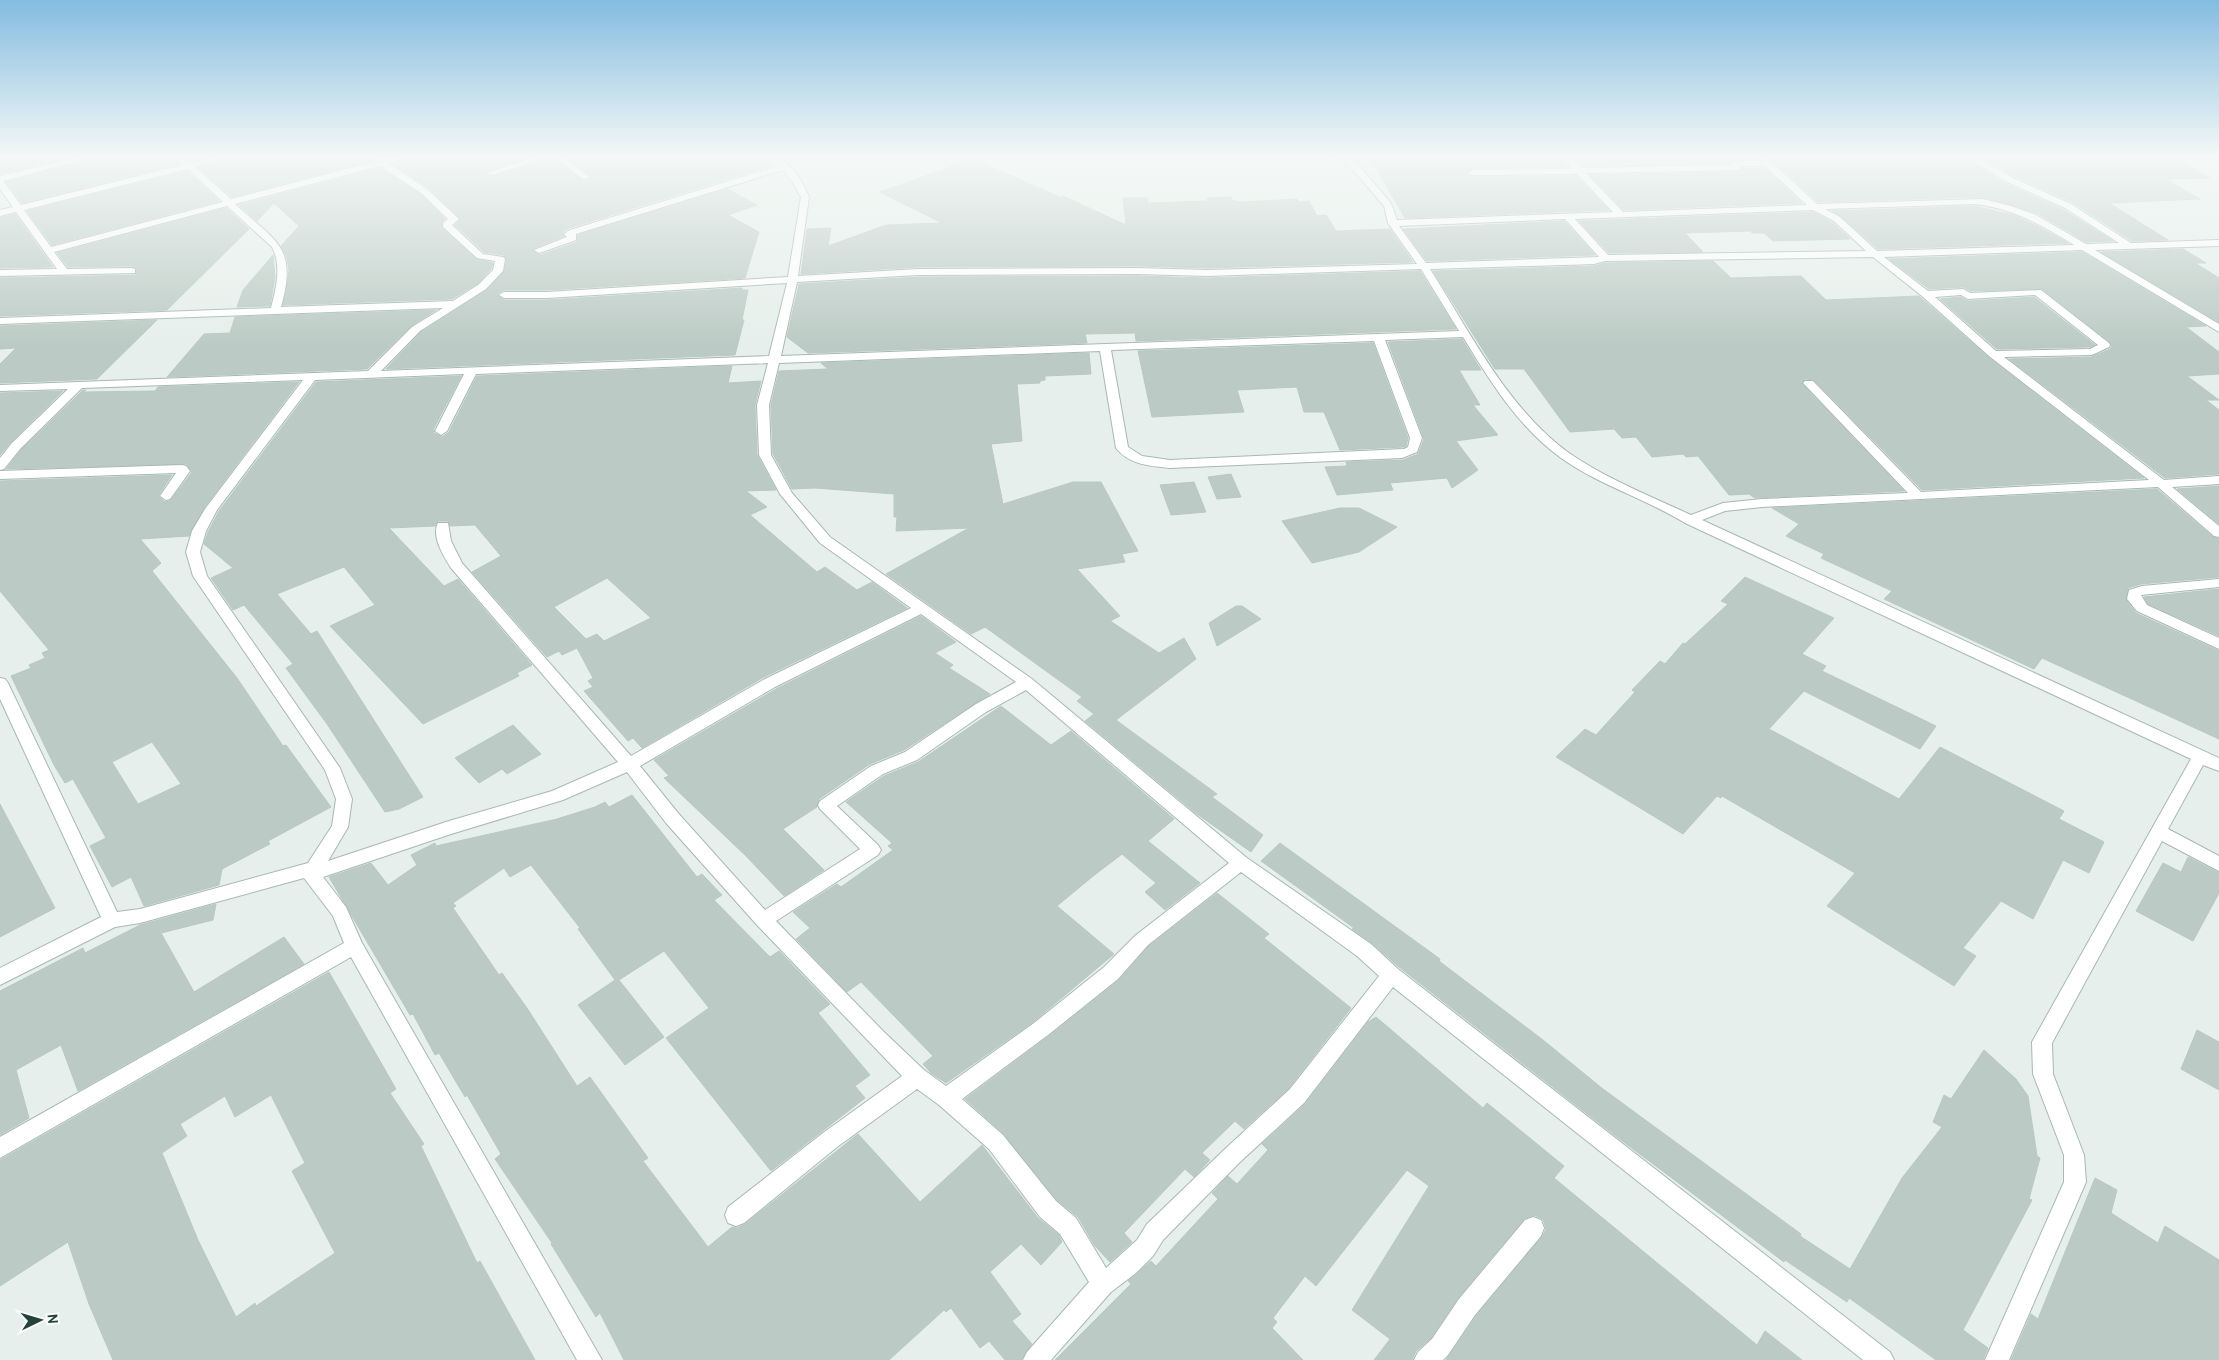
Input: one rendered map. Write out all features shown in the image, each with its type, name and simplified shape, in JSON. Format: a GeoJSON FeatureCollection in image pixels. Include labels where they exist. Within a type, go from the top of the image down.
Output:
{"type":"FeatureCollection","features":[{"type":"Feature","properties":{"kind":"street"},"geometry":{"type":"LineString","coordinates":[[27,219],[65,273]]}},
{"type":"Feature","properties":{"kind":"street"},"geometry":{"type":"LineString","coordinates":[[49,250],[164,219]]}},
{"type":"Feature","properties":{"kind":"street"},"geometry":{"type":"LineString","coordinates":[[248,219],[276,245],[280,260],[282,286],[275,311]]}},
{"type":"Feature","properties":{"kind":"street"},"geometry":{"type":"LineString","coordinates":[[372,373],[388,355],[416,330],[455,304],[471,296],[498,272],[500,259],[480,256],[446,226],[453,219]]}},
{"type":"Feature","properties":{"kind":"street"},"geometry":{"type":"LineString","coordinates":[[539,250],[573,238],[569,234],[573,232],[613,219]]}},
{"type":"Feature","properties":{"kind":"street"},"geometry":{"type":"LineString","coordinates":[[801,219],[792,281],[763,405],[765,455],[786,494],[825,540],[1027,683],[1241,863],[1364,950],[1391,975],[1882,1360]]}},
{"type":"Feature","properties":{"kind":"street"},"geometry":{"type":"LineString","coordinates":[[1392,219],[1493,377],[1523,417],[1565,455],[1623,488],[1690,520],[2219,765]]}},
{"type":"Feature","properties":{"kind":"street"},"geometry":{"type":"LineString","coordinates":[[1393,223],[1481,219]]}},
{"type":"Feature","properties":{"kind":"street"},"geometry":{"type":"LineString","coordinates":[[1570,219],[1605,258]]}},
{"type":"Feature","properties":{"kind":"street"},"geometry":{"type":"LineString","coordinates":[[1836,219],[1875,254],[1926,294],[1993,354],[2159,482],[2219,533]]}},
{"type":"Feature","properties":{"kind":"street"},"geometry":{"type":"LineString","coordinates":[[2038,219],[2219,329]]}},
{"type":"Feature","properties":{"kind":"street"},"geometry":{"type":"LineString","coordinates":[[2089,219],[2130,246]]}},
{"type":"Feature","properties":{"kind":"street"},"geometry":{"type":"LineString","coordinates":[[504,295],[547,295],[918,272],[1138,271],[1207,273],[1594,261],[1605,258],[1875,254],[2219,243]]}},
{"type":"Feature","properties":{"kind":"street"},"geometry":{"type":"LineString","coordinates":[[0,273],[132,271]]}},
{"type":"Feature","properties":{"kind":"street"},"geometry":{"type":"LineString","coordinates":[[1926,294],[1963,292],[1968,296],[2037,292],[2105,344],[2092,352],[1993,354]]}},
{"type":"Feature","properties":{"kind":"street"},"geometry":{"type":"LineString","coordinates":[[0,321],[455,304]]}},
{"type":"Feature","properties":{"kind":"street"},"geometry":{"type":"LineString","coordinates":[[0,388],[1466,334]]}},
{"type":"Feature","properties":{"kind":"street"},"geometry":{"type":"LineString","coordinates":[[1105,347],[1122,448],[1130,456],[1146,462],[1170,464],[1402,454],[1412,451],[1416,438],[1378,338]]}},
{"type":"Feature","properties":{"kind":"street"},"geometry":{"type":"LineString","coordinates":[[441,431],[472,370]]}},
{"type":"Feature","properties":{"kind":"street"},"geometry":{"type":"LineString","coordinates":[[311,874],[340,827],[344,799],[332,768],[200,576],[193,552],[199,531],[211,510],[312,376]]}},
{"type":"Feature","properties":{"kind":"street"},"geometry":{"type":"LineString","coordinates":[[1809,383],[1918,496]]}},
{"type":"Feature","properties":{"kind":"street"},"geometry":{"type":"LineString","coordinates":[[0,466],[16,446],[80,384]]}},
{"type":"Feature","properties":{"kind":"street"},"geometry":{"type":"LineString","coordinates":[[0,475],[182,469],[184,471],[166,496]]}},
{"type":"Feature","properties":{"kind":"street"},"geometry":{"type":"LineString","coordinates":[[1690,520],[1723,506],[2219,480]]}},
{"type":"Feature","properties":{"kind":"street"},"geometry":{"type":"LineString","coordinates":[[444,526],[444,541],[456,565],[628,765],[650,788],[672,818],[763,920],[917,1077],[946,1098],[996,1142],[1048,1209],[1068,1226],[1104,1284]]}},
{"type":"Feature","properties":{"kind":"street"},"geometry":{"type":"LineString","coordinates":[[2219,583],[2142,590],[2134,593],[2134,600],[2142,608],[2219,644]]}},
{"type":"Feature","properties":{"kind":"street"},"geometry":{"type":"LineString","coordinates":[[311,874],[449,828],[557,796],[628,765],[770,683],[922,608]]}},
{"type":"Feature","properties":{"kind":"street"},"geometry":{"type":"LineString","coordinates":[[0,683],[112,920]]}},
{"type":"Feature","properties":{"kind":"street"},"geometry":{"type":"LineString","coordinates":[[763,920],[872,850],[826,805],[877,770],[911,756],[981,708],[1027,683]]}},
{"type":"Feature","properties":{"kind":"street"},"geometry":{"type":"LineString","coordinates":[[1997,1360],[2075,1182],[2074,1155],[2043,1074],[2042,1042],[2200,756]]}},
{"type":"Feature","properties":{"kind":"street"},"geometry":{"type":"LineString","coordinates":[[2158,831],[2219,864]]}},
{"type":"Feature","properties":{"kind":"street"},"geometry":{"type":"LineString","coordinates":[[946,1098],[1041,1029],[1096,986],[1142,940],[1241,863]]}},
{"type":"Feature","properties":{"kind":"street"},"geometry":{"type":"LineString","coordinates":[[0,977],[112,920],[140,916],[308,870],[340,912],[354,946],[590,1360]]}},
{"type":"Feature","properties":{"kind":"street"},"geometry":{"type":"LineString","coordinates":[[0,1148],[354,946]]}},
{"type":"Feature","properties":{"kind":"street"},"geometry":{"type":"LineString","coordinates":[[1035,1360],[1104,1284],[1128,1265],[1145,1248],[1155,1232],[1232,1156],[1297,1096],[1391,975]]}},
{"type":"Feature","properties":{"kind":"street"},"geometry":{"type":"LineString","coordinates":[[736,1214],[830,1140],[917,1077]]}},
{"type":"Feature","properties":{"kind":"street"},"geometry":{"type":"LineString","coordinates":[[1426,1360],[1440,1347],[1467,1307],[1533,1228]]}},
{"type":"Feature","properties":{"kind":"building"},"geometry":{"type":"Polygon","coordinates":[[[0,219],[19,219],[53,267],[0,268],[0,219]]]}},
{"type":"Feature","properties":{"kind":"building"},"geometry":{"type":"Polygon","coordinates":[[[33,219],[149,219],[52,245],[33,219]]]}},
{"type":"Feature","properties":{"kind":"building"},"geometry":{"type":"Polygon","coordinates":[[[183,219],[239,219],[249,229],[167,310],[0,316],[0,278],[135,275],[137,268],[132,266],[68,267],[57,253],[183,219]]]}},
{"type":"Feature","properties":{"kind":"building"},"geometry":{"type":"Polygon","coordinates":[[[292,219],[445,219],[441,223],[442,228],[476,259],[493,263],[491,269],[477,284],[452,299],[283,305],[289,271],[287,257],[281,246],[299,226],[292,219]]]}},
{"type":"Feature","properties":{"kind":"building"},"geometry":{"type":"Polygon","coordinates":[[[461,219],[597,219],[569,228],[563,232],[564,236],[532,249],[540,255],[577,242],[578,235],[628,219],[736,219],[759,232],[745,278],[547,290],[504,290],[497,294],[504,300],[547,300],[742,288],[742,290],[748,290],[742,320],[744,320],[735,355],[386,369],[421,332],[487,290],[504,272],[507,259],[503,255],[484,252],[455,225],[461,219]]]}},
{"type":"Feature","properties":{"kind":"building"},"geometry":{"type":"Polygon","coordinates":[[[935,219],[1114,219],[1126,225],[1125,219],[1329,219],[1336,231],[1390,229],[1413,262],[1207,268],[1138,266],[918,267],[801,274],[807,229],[831,228],[828,246],[886,225],[942,223],[935,219]]]}},
{"type":"Feature","properties":{"kind":"building"},"geometry":{"type":"Polygon","coordinates":[[[1827,219],[1850,239],[1773,241],[1764,233],[1752,233],[1750,231],[1685,233],[1703,252],[1609,253],[1579,221],[1827,219]]]}},
{"type":"Feature","properties":{"kind":"building"},"geometry":{"type":"Polygon","coordinates":[[[1845,219],[2023,219],[2068,243],[1878,249],[1845,219]]]}},
{"type":"Feature","properties":{"kind":"building"},"geometry":{"type":"Polygon","coordinates":[[[2048,219],[2079,219],[2113,241],[2086,242],[2048,219]]]}},
{"type":"Feature","properties":{"kind":"building"},"geometry":{"type":"Polygon","coordinates":[[[2099,219],[2135,219],[2168,240],[2132,241],[2099,219]]]}},
{"type":"Feature","properties":{"kind":"building"},"geometry":{"type":"Polygon","coordinates":[[[1564,221],[1595,255],[1427,261],[1403,229],[1564,221]]]}},
{"type":"Feature","properties":{"kind":"building"},"geometry":{"type":"Polygon","coordinates":[[[2183,249],[2206,263],[2195,263],[2219,278],[2219,322],[2101,252],[2183,249]]]}},
{"type":"Feature","properties":{"kind":"building"},"geometry":{"type":"Polygon","coordinates":[[[2082,252],[2206,326],[2186,327],[2219,352],[2219,374],[2187,376],[2219,400],[2206,400],[2219,410],[2219,474],[2165,478],[2009,359],[2092,357],[2110,349],[2112,346],[2110,342],[2042,289],[1970,291],[1963,287],[1929,289],[1889,259],[2082,252]]]}},
{"type":"Feature","properties":{"kind":"building"},"geometry":{"type":"Polygon","coordinates":[[[273,255],[275,277],[270,306],[237,307],[243,290],[273,255]]]}},
{"type":"Feature","properties":{"kind":"building"},"geometry":{"type":"Polygon","coordinates":[[[1713,261],[1731,278],[1801,276],[1826,300],[1919,296],[1988,357],[2144,478],[1922,490],[1814,380],[1805,379],[1802,384],[1904,491],[1755,498],[1749,494],[1729,495],[1698,456],[1686,457],[1683,454],[1652,457],[1636,437],[1622,438],[1614,429],[1570,432],[1524,369],[1495,369],[1433,271],[1594,266],[1605,263],[1713,261]]]}},
{"type":"Feature","properties":{"kind":"building"},"geometry":{"type":"Polygon","coordinates":[[[1420,271],[1456,329],[1136,341],[1135,333],[1085,334],[1087,343],[808,353],[787,337],[799,284],[918,277],[1138,276],[1207,278],[1420,271]]]}},
{"type":"Feature","properties":{"kind":"building"},"geometry":{"type":"Polygon","coordinates":[[[1961,297],[1968,301],[2034,297],[2095,345],[2090,347],[1997,349],[1940,299],[1961,297]]]}},
{"type":"Feature","properties":{"kind":"building"},"geometry":{"type":"Polygon","coordinates":[[[436,310],[411,326],[367,369],[167,377],[204,334],[230,333],[235,317],[436,310]]]}},
{"type":"Feature","properties":{"kind":"building"},"geometry":{"type":"Polygon","coordinates":[[[157,320],[97,379],[0,383],[0,364],[16,348],[0,349],[0,326],[157,320]]]}},
{"type":"Feature","properties":{"kind":"building"},"geometry":{"type":"Polygon","coordinates":[[[1462,339],[1481,370],[1459,370],[1480,405],[1473,405],[1498,435],[1456,441],[1478,470],[1452,488],[1447,478],[1390,483],[1393,490],[1337,495],[1325,467],[1347,466],[1346,462],[1403,460],[1418,454],[1424,439],[1388,342],[1462,339]]]}},
{"type":"Feature","properties":{"kind":"building"},"geometry":{"type":"Polygon","coordinates":[[[1373,343],[1408,438],[1404,447],[1340,450],[1324,412],[1304,412],[1297,387],[1237,390],[1244,412],[1152,417],[1138,351],[1373,343]]]}},
{"type":"Feature","properties":{"kind":"building"},"geometry":{"type":"Polygon","coordinates":[[[1089,353],[1091,374],[1045,376],[1045,380],[1040,381],[1040,383],[1017,384],[1022,441],[991,444],[1003,504],[1073,482],[1101,482],[1138,551],[1122,554],[1125,562],[1077,569],[1120,616],[1110,621],[1159,653],[1184,638],[1196,659],[1116,720],[1217,794],[1212,797],[1263,835],[1251,852],[1197,814],[1085,721],[1094,714],[1077,701],[1082,697],[985,627],[971,634],[886,574],[969,528],[896,531],[897,517],[894,517],[894,494],[815,488],[792,489],[773,454],[771,405],[779,371],[828,369],[821,363],[1089,353]]]}},
{"type":"Feature","properties":{"kind":"building"},"geometry":{"type":"Polygon","coordinates":[[[732,366],[728,383],[761,381],[755,405],[757,455],[776,490],[746,491],[767,507],[750,515],[817,572],[825,567],[857,590],[872,582],[907,608],[764,677],[642,748],[633,738],[628,741],[584,691],[593,687],[588,681],[593,678],[577,648],[562,655],[559,651],[547,657],[472,572],[501,556],[475,525],[450,526],[448,521],[438,521],[435,526],[389,528],[444,586],[458,579],[532,665],[517,673],[519,676],[423,724],[330,626],[375,605],[344,567],[277,594],[311,634],[317,631],[423,797],[399,809],[385,812],[327,724],[286,668],[293,664],[244,605],[233,610],[211,578],[233,568],[204,544],[219,511],[316,382],[461,376],[433,430],[434,433],[442,437],[449,432],[477,376],[732,366]],[[607,578],[554,607],[586,639],[597,634],[604,641],[651,618],[607,578]]]}},
{"type":"Feature","properties":{"kind":"building"},"geometry":{"type":"Polygon","coordinates":[[[299,382],[204,508],[189,536],[140,539],[161,563],[152,571],[237,678],[283,746],[286,745],[331,807],[268,841],[270,844],[222,869],[219,885],[144,906],[131,877],[112,887],[90,846],[106,838],[73,779],[65,783],[54,765],[11,676],[31,668],[29,665],[45,658],[42,653],[49,650],[0,591],[0,481],[172,475],[158,496],[165,502],[170,501],[192,472],[186,464],[6,469],[21,450],[83,390],[86,390],[83,392],[155,391],[158,387],[299,382]],[[152,742],[112,762],[138,804],[181,784],[152,742]]]}},
{"type":"Feature","properties":{"kind":"building"},"geometry":{"type":"Polygon","coordinates":[[[63,391],[11,442],[0,455],[0,393],[63,391]]]}},
{"type":"Feature","properties":{"kind":"building"},"geometry":{"type":"Polygon","coordinates":[[[1231,474],[1241,497],[1217,499],[1208,477],[1231,474]]]}},
{"type":"Feature","properties":{"kind":"building"},"geometry":{"type":"Polygon","coordinates":[[[1194,482],[1206,512],[1171,515],[1160,485],[1194,482]]]}},
{"type":"Feature","properties":{"kind":"building"},"geometry":{"type":"Polygon","coordinates":[[[2219,486],[2219,524],[2177,489],[2219,486]]]}},
{"type":"Feature","properties":{"kind":"building"},"geometry":{"type":"Polygon","coordinates":[[[2157,489],[2213,537],[2219,539],[2219,577],[2141,584],[2128,588],[2126,600],[2136,613],[2219,651],[2219,739],[2042,658],[2034,669],[1884,599],[1892,591],[1821,558],[1824,554],[1786,536],[1799,524],[1772,508],[2157,489]]]}},
{"type":"Feature","properties":{"kind":"building"},"geometry":{"type":"Polygon","coordinates":[[[1340,508],[1359,508],[1397,527],[1359,552],[1312,563],[1282,521],[1340,508]]]}},
{"type":"Feature","properties":{"kind":"building"},"geometry":{"type":"Polygon","coordinates":[[[1745,577],[1834,618],[1802,654],[1826,666],[1822,671],[1936,726],[1920,749],[1804,691],[1769,729],[1899,799],[1940,747],[2064,811],[2059,819],[2104,842],[2089,873],[2063,860],[2033,919],[2001,901],[1963,948],[1976,956],[1954,986],[1827,906],[1855,873],[1722,796],[1721,798],[1717,796],[1683,834],[1556,757],[1585,729],[1596,735],[1635,692],[1632,690],[1660,661],[1665,664],[1683,643],[1685,644],[1728,604],[1721,601],[1745,577]]]}},
{"type":"Feature","properties":{"kind":"building"},"geometry":{"type":"Polygon","coordinates":[[[2219,589],[2219,636],[2148,604],[2144,597],[2219,589]]]}},
{"type":"Feature","properties":{"kind":"building"},"geometry":{"type":"Polygon","coordinates":[[[1236,606],[1242,606],[1261,619],[1217,646],[1209,623],[1236,606]]]}},
{"type":"Feature","properties":{"kind":"building"},"geometry":{"type":"Polygon","coordinates":[[[921,616],[956,642],[935,653],[953,665],[949,668],[990,694],[904,750],[870,764],[819,799],[817,807],[783,829],[824,870],[784,896],[746,856],[664,778],[669,776],[654,760],[776,689],[921,616]]]}},
{"type":"Feature","properties":{"kind":"building"},"geometry":{"type":"Polygon","coordinates":[[[1001,706],[1051,745],[1071,731],[1174,819],[1148,841],[1200,883],[1165,910],[1145,892],[1156,883],[1122,854],[1092,877],[1057,906],[1114,954],[1033,1022],[946,1083],[931,1073],[923,1064],[933,1056],[861,982],[847,992],[796,939],[810,928],[793,912],[837,884],[841,887],[893,850],[888,846],[892,843],[846,802],[884,776],[918,762],[1001,706]]]}},
{"type":"Feature","properties":{"kind":"building"},"geometry":{"type":"Polygon","coordinates":[[[513,725],[541,754],[507,774],[502,769],[479,783],[455,758],[513,725]]]}},
{"type":"Feature","properties":{"kind":"building"},"geometry":{"type":"Polygon","coordinates":[[[632,795],[697,877],[702,874],[722,895],[714,900],[770,957],[779,951],[830,1004],[818,1013],[870,1075],[855,1086],[865,1098],[771,1171],[666,1038],[709,1008],[664,951],[619,980],[664,1037],[625,1065],[578,1005],[615,980],[578,929],[580,928],[531,865],[510,877],[504,868],[453,903],[456,906],[453,908],[499,975],[502,973],[527,1008],[577,1086],[590,1077],[648,1158],[643,1161],[708,1247],[732,1227],[737,1228],[745,1224],[858,1134],[920,1202],[982,1145],[1038,1218],[1059,1235],[1062,1242],[1041,1265],[1021,1244],[990,1272],[1021,1314],[1012,1321],[1032,1344],[1021,1360],[1005,1360],[989,1341],[980,1348],[951,1308],[946,1312],[944,1310],[889,1360],[624,1360],[600,1313],[596,1317],[552,1243],[495,1159],[501,1154],[467,1095],[465,1097],[439,1053],[435,1055],[413,1014],[410,1015],[329,877],[371,863],[388,885],[417,865],[411,855],[435,843],[436,846],[557,819],[605,802],[609,807],[632,795]]]}},
{"type":"Feature","properties":{"kind":"building"},"geometry":{"type":"Polygon","coordinates":[[[0,804],[55,908],[0,937],[0,804]]]}},
{"type":"Feature","properties":{"kind":"building"},"geometry":{"type":"Polygon","coordinates":[[[1280,843],[1440,959],[1439,961],[1543,1040],[1603,1089],[1801,1234],[1800,1236],[1850,1269],[1902,1178],[1942,1127],[1933,1122],[1944,1095],[1951,1099],[1984,1050],[2016,1079],[2028,1096],[2037,1156],[2040,1158],[2029,1199],[2032,1200],[1963,1330],[1988,1348],[1983,1360],[1936,1360],[1849,1298],[1847,1302],[1785,1260],[1784,1262],[1613,1134],[1399,967],[1372,943],[1352,929],[1354,928],[1261,861],[1280,843]]]}},
{"type":"Feature","properties":{"kind":"building"},"geometry":{"type":"Polygon","coordinates":[[[2188,857],[2219,873],[2219,893],[2193,941],[2136,911],[2163,863],[2181,872],[2188,857]]]}},
{"type":"Feature","properties":{"kind":"building"},"geometry":{"type":"Polygon","coordinates":[[[1217,893],[1269,934],[1264,938],[1351,1008],[1289,1088],[1244,1129],[1235,1121],[1202,1153],[1210,1160],[1194,1177],[1185,1169],[1124,1233],[1132,1242],[1110,1262],[1095,1246],[1078,1217],[1057,1200],[1004,1134],[965,1099],[1049,1036],[1119,980],[1149,946],[1217,893]]]}},
{"type":"Feature","properties":{"kind":"building"},"geometry":{"type":"Polygon","coordinates":[[[216,904],[213,920],[161,933],[194,992],[284,937],[304,964],[78,1091],[61,1045],[16,1070],[29,1118],[0,1135],[0,991],[83,948],[85,953],[140,925],[216,904]]]}},
{"type":"Feature","properties":{"kind":"building"},"geometry":{"type":"Polygon","coordinates":[[[329,972],[396,1089],[390,1093],[424,1144],[421,1146],[477,1263],[480,1261],[535,1360],[113,1360],[89,1304],[68,1242],[0,1286],[0,1160],[329,972]],[[271,1095],[235,1117],[225,1096],[180,1124],[187,1136],[162,1153],[198,1240],[236,1317],[255,1303],[256,1306],[335,1253],[292,1171],[305,1163],[271,1095]]]}},
{"type":"Feature","properties":{"kind":"building"},"geometry":{"type":"Polygon","coordinates":[[[1376,1017],[1483,1108],[1487,1103],[1564,1166],[1554,1178],[1757,1345],[1765,1331],[1802,1360],[1446,1360],[1476,1316],[1542,1237],[1546,1229],[1543,1219],[1534,1215],[1524,1219],[1458,1298],[1431,1338],[1416,1351],[1412,1360],[1374,1360],[1390,1339],[1352,1310],[1429,1186],[1407,1170],[1316,1286],[1305,1276],[1273,1318],[1277,1322],[1272,1328],[1303,1360],[1055,1360],[1131,1284],[1128,1281],[1151,1261],[1156,1266],[1218,1199],[1212,1193],[1228,1176],[1237,1184],[1268,1150],[1262,1144],[1305,1104],[1368,1022],[1376,1017]]]}},
{"type":"Feature","properties":{"kind":"building"},"geometry":{"type":"Polygon","coordinates":[[[2197,1030],[2219,1042],[2219,1090],[2181,1069],[2197,1030]]]}},
{"type":"Feature","properties":{"kind":"building"},"geometry":{"type":"Polygon","coordinates":[[[2095,1178],[2117,1190],[2111,1213],[2158,1243],[2165,1226],[2219,1260],[2219,1360],[2011,1360],[2031,1314],[2038,1319],[2095,1178]]]}}]}
